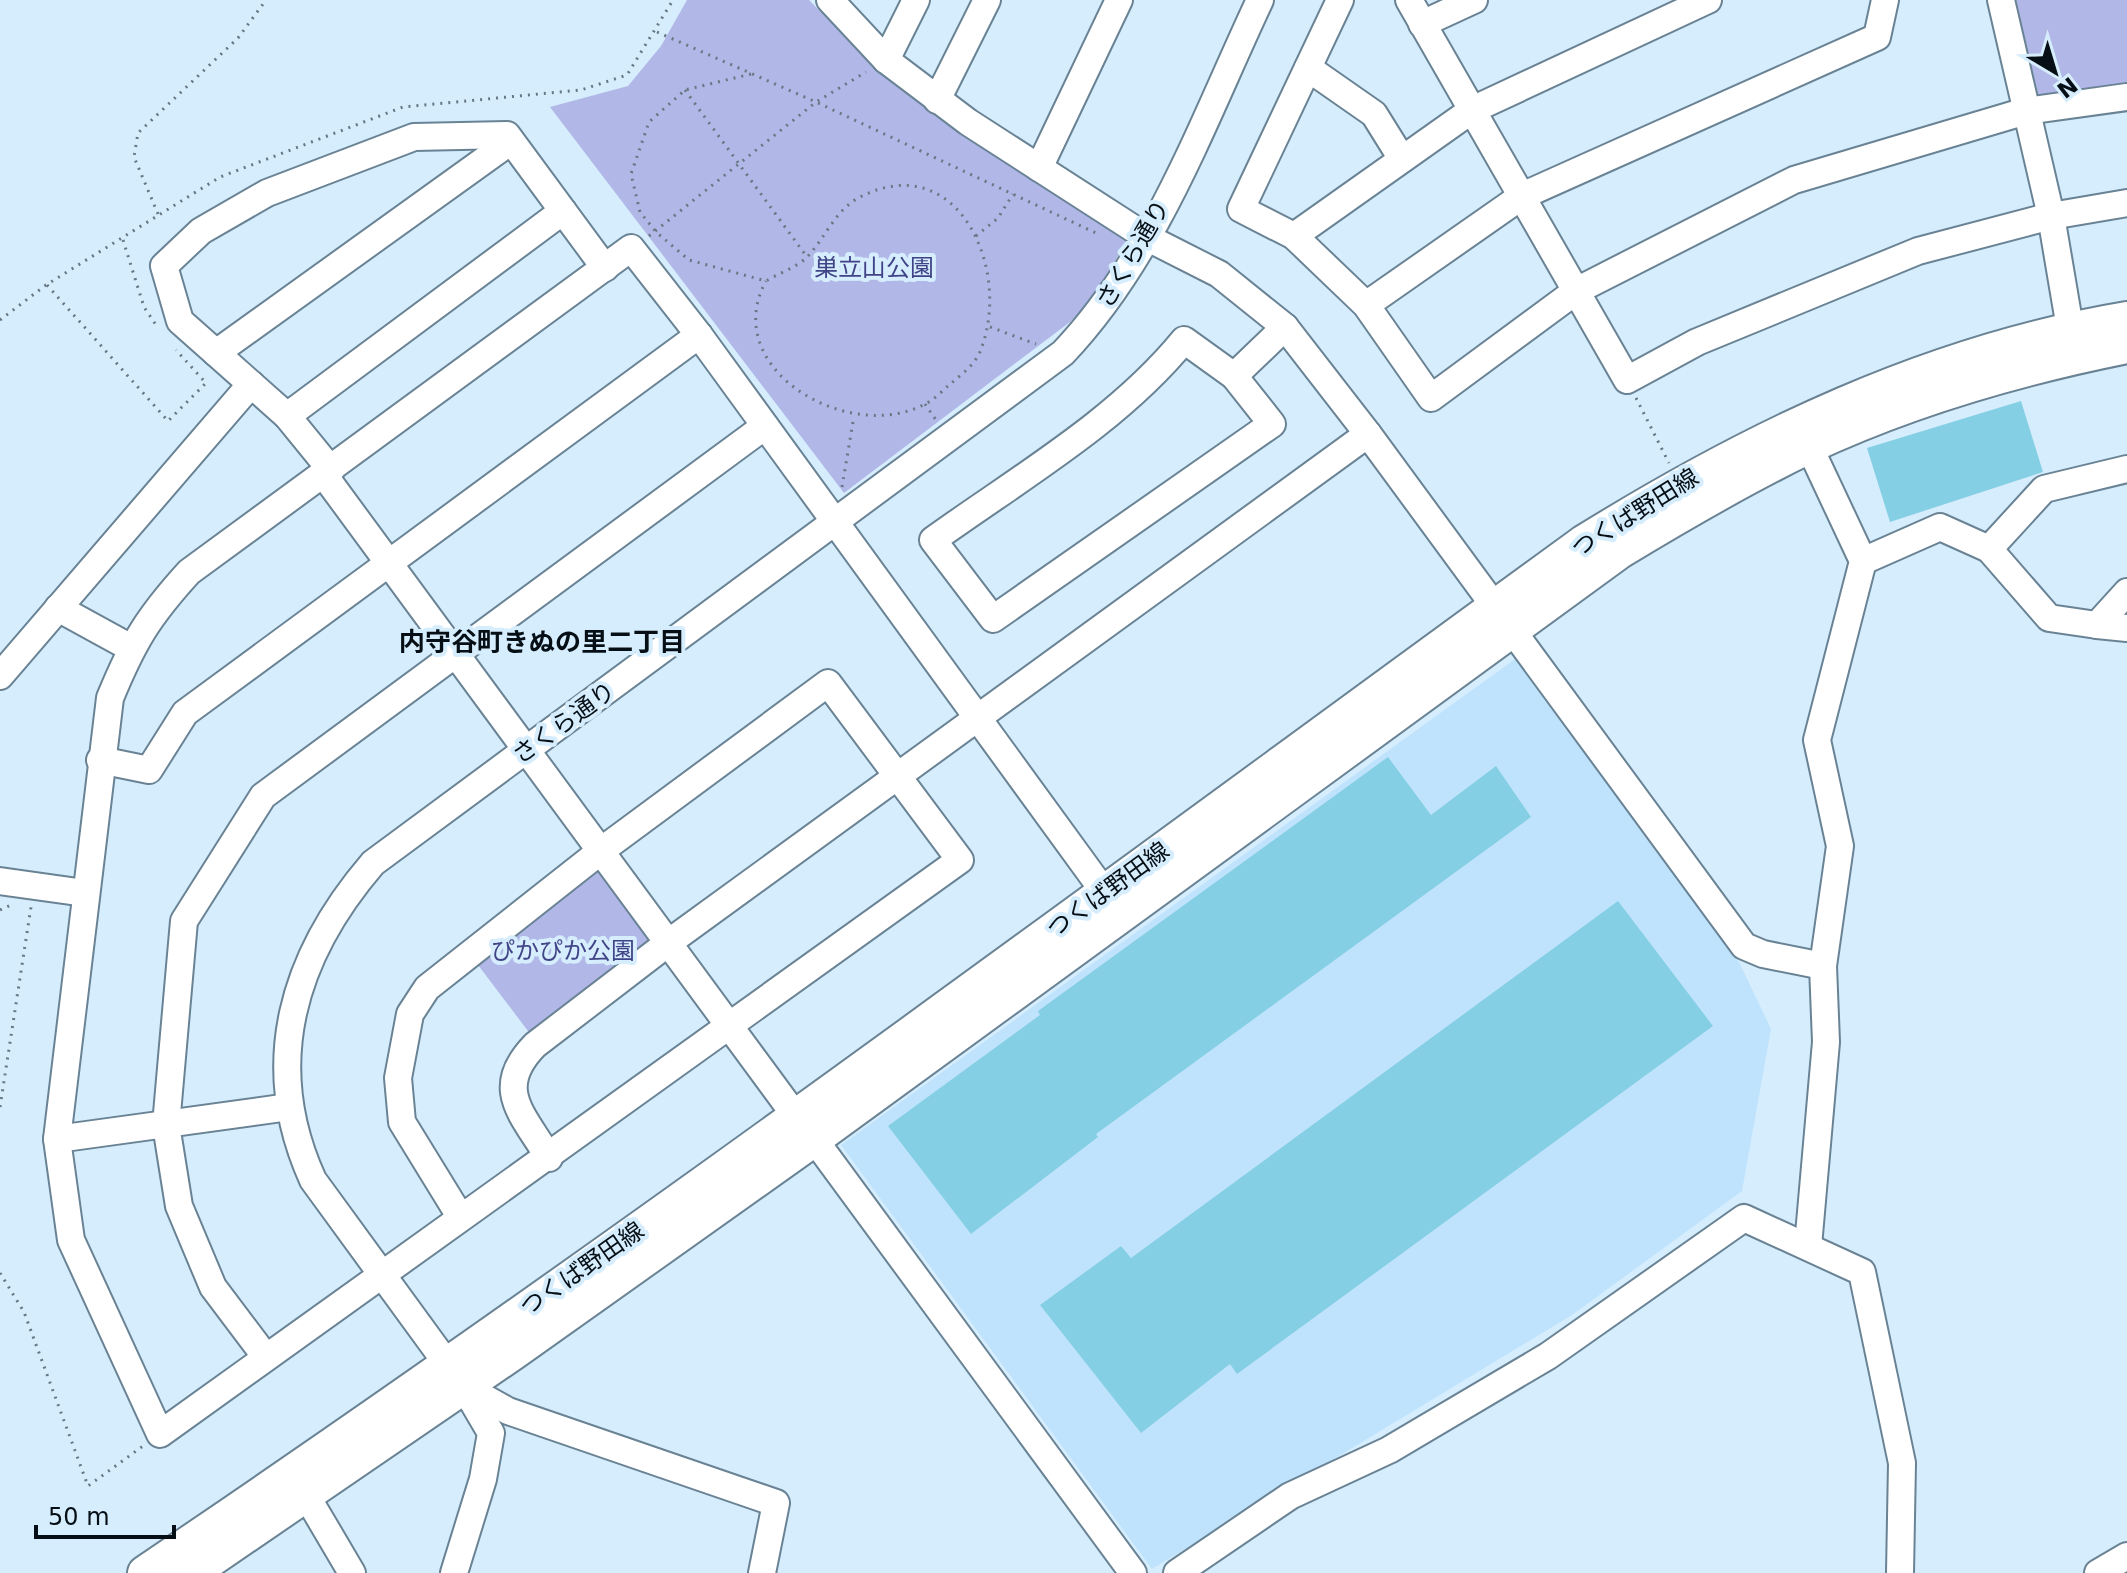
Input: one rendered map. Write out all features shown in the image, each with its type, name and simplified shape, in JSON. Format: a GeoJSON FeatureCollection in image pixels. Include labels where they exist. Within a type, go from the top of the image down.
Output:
{"type":"FeatureCollection","features":[{"type":"Feature","properties":{"kind":"main road","name":"つくば野田線"},"geometry":{"type":"LineString","coordinates":[[145,1573],[456,1376],[805,1129],[1503,618],[1583,543],[1680,484],[1796,423],[1975,354],[2070,328],[2127,319]]}},
{"type":"Feature","properties":{"kind":"main road","name":"つくば野田線"},"geometry":{"type":"LineString","coordinates":[[805,1129],[1105,893],[1503,618],[1725,489],[1809,446],[1983,380],[2127,346]]}},
{"type":"Feature","properties":{"kind":"main road","name":"つくば野田線"},"geometry":{"type":"LineString","coordinates":[[191,1573],[306,1495],[456,1376]]}},
{"type":"Feature","properties":{"kind":"street"},"geometry":{"type":"LineString","coordinates":[[830,0],[886,60],[937,100],[1148,238],[1219,274],[1285,327],[1368,434],[1744,946],[1763,954],[1823,966]]}},
{"type":"Feature","properties":{"kind":"street"},"geometry":{"type":"LineString","coordinates":[[886,60],[916,0]]}},
{"type":"Feature","properties":{"kind":"street"},"geometry":{"type":"LineString","coordinates":[[937,100],[987,0]]}},
{"type":"Feature","properties":{"kind":"street"},"geometry":{"type":"LineString","coordinates":[[1039,168],[1119,0]]}},
{"type":"Feature","properties":{"kind":"street","name":"さくら通り"},"geometry":{"type":"LineString","coordinates":[[454,1573],[483,1479],[491,1433],[456,1376],[313,1180],[302,1155],[289,1107],[287,1062],[291,1017],[304,971],[324,929],[348,892],[373,863],[1063,353],[1110,299],[1148,238],[1260,0]]}},
{"type":"Feature","properties":{"kind":"street"},"geometry":{"type":"LineString","coordinates":[[1340,0],[1241,209],[1294,236],[1366,305],[1431,398],[1576,291],[1794,180],[2026,111],[2127,97]]}},
{"type":"Feature","properties":{"kind":"street"},"geometry":{"type":"LineString","coordinates":[[1409,0],[1627,380],[1697,342],[1918,251],[2051,216],[2127,203]]}},
{"type":"Feature","properties":{"kind":"street"},"geometry":{"type":"LineString","coordinates":[[1422,24],[1474,0]]}},
{"type":"Feature","properties":{"kind":"street"},"geometry":{"type":"LineString","coordinates":[[1294,236],[1472,110],[1708,0]]}},
{"type":"Feature","properties":{"kind":"street"},"geometry":{"type":"LineString","coordinates":[[1366,305],[1522,196],[1877,37],[1885,0]]}},
{"type":"Feature","properties":{"kind":"street"},"geometry":{"type":"LineString","coordinates":[[2001,0],[2051,216],[2070,328]]}},
{"type":"Feature","properties":{"kind":"street"},"geometry":{"type":"LineString","coordinates":[[1308,68],[1374,114],[1402,159]]}},
{"type":"Feature","properties":{"kind":"street"},"geometry":{"type":"LineString","coordinates":[[605,268],[507,135],[414,137],[267,193],[201,231],[164,266],[180,321],[287,416],[454,653],[1133,1573]]}},
{"type":"Feature","properties":{"kind":"street"},"geometry":{"type":"LineString","coordinates":[[216,353],[511,141]]}},
{"type":"Feature","properties":{"kind":"street"},"geometry":{"type":"LineString","coordinates":[[287,416],[563,211]]}},
{"type":"Feature","properties":{"kind":"street"},"geometry":{"type":"LineString","coordinates":[[461,1218],[402,1122],[398,1078],[410,1014],[427,988],[602,850],[828,683],[960,860],[549,1158],[380,1274],[160,1434],[71,1240],[57,1139],[100,760],[110,698],[131,648],[151,614],[189,572],[631,248],[699,335],[1105,893]]}},
{"type":"Feature","properties":{"kind":"street"},"geometry":{"type":"LineString","coordinates":[[1234,376],[1285,327]]}},
{"type":"Feature","properties":{"kind":"street"},"geometry":{"type":"LineString","coordinates":[[100,760],[149,770],[185,713],[699,335]]}},
{"type":"Feature","properties":{"kind":"street"},"geometry":{"type":"LineString","coordinates":[[1184,340],[1234,376],[1272,424],[993,619],[933,540],[1110,413],[1153,378],[1184,340]]}},
{"type":"Feature","properties":{"kind":"street"},"geometry":{"type":"LineString","coordinates":[[0,676],[251,384]]}},
{"type":"Feature","properties":{"kind":"street"},"geometry":{"type":"LineString","coordinates":[[265,1356],[213,1287],[179,1206],[166,1125],[184,921],[263,796],[765,426]]}},
{"type":"Feature","properties":{"kind":"street"},"geometry":{"type":"LineString","coordinates":[[549,1158],[521,1111],[511,1083],[518,1062],[535,1045],[668,943],[1368,434]]}},
{"type":"Feature","properties":{"kind":"street"},"geometry":{"type":"LineString","coordinates":[[1808,1246],[1826,1042],[1823,966],[1840,846],[1817,740],[1863,561],[1809,446]]}},
{"type":"Feature","properties":{"kind":"street"},"geometry":{"type":"LineString","coordinates":[[1989,549],[2044,489],[2127,469]]}},
{"type":"Feature","properties":{"kind":"street"},"geometry":{"type":"LineString","coordinates":[[1863,561],[1940,527],[1989,549],[2049,618],[2127,628]]}},
{"type":"Feature","properties":{"kind":"street"},"geometry":{"type":"LineString","coordinates":[[2097,625],[2127,592]]}},
{"type":"Feature","properties":{"kind":"street"},"geometry":{"type":"LineString","coordinates":[[58,608],[131,648]]}},
{"type":"Feature","properties":{"kind":"street"},"geometry":{"type":"LineString","coordinates":[[0,881],[85,893]]}},
{"type":"Feature","properties":{"kind":"street"},"geometry":{"type":"LineString","coordinates":[[57,1139],[289,1107]]}},
{"type":"Feature","properties":{"kind":"street"},"geometry":{"type":"LineString","coordinates":[[1177,1573],[1290,1496],[1389,1450],[1548,1356],[1744,1218],[1862,1272],[1902,1463],[1900,1573]]}},
{"type":"Feature","properties":{"kind":"street"},"geometry":{"type":"LineString","coordinates":[[456,1376],[508,1411],[776,1503],[762,1573]]}},
{"type":"Feature","properties":{"kind":"street"},"geometry":{"type":"LineString","coordinates":[[306,1495],[352,1573]]}},
{"type":"Feature","properties":{"kind":"street"},"geometry":{"type":"LineString","coordinates":[[2098,1573],[2127,1556]]}},
{"type":"Feature","properties":{"kind":"path"},"geometry":{"type":"LineString","coordinates":[[158,214],[134,157],[138,133],[238,38],[266,0]]}},
{"type":"Feature","properties":{"kind":"path"},"geometry":{"type":"LineString","coordinates":[[656,32],[816,102],[1103,236]]}},
{"type":"Feature","properties":{"kind":"path"},"geometry":{"type":"LineString","coordinates":[[631,248],[656,232],[816,102],[886,60]]}},
{"type":"Feature","properties":{"kind":"path"},"geometry":{"type":"LineString","coordinates":[[751,74],[685,90],[649,122],[631,174],[640,212],[656,232],[689,260],[766,281]]}},
{"type":"Feature","properties":{"kind":"path"},"geometry":{"type":"LineString","coordinates":[[685,90],[807,257]]}},
{"type":"Feature","properties":{"kind":"path"},"geometry":{"type":"LineString","coordinates":[[900,185],[934,193],[960,212],[976,236],[989,270],[992,294],[990,327],[978,357],[925,404],[889,414],[854,415],[823,407],[786,383],[765,353],[756,321],[756,300],[766,281],[807,257],[838,217],[859,197],[900,185]]}},
{"type":"Feature","properties":{"kind":"path"},"geometry":{"type":"LineString","coordinates":[[976,236],[998,218],[1013,194]]}},
{"type":"Feature","properties":{"kind":"path"},"geometry":{"type":"LineString","coordinates":[[123,240],[144,307],[162,333]]}},
{"type":"Feature","properties":{"kind":"path"},"geometry":{"type":"LineString","coordinates":[[46,285],[168,421],[206,383],[171,343]]}},
{"type":"Feature","properties":{"kind":"path"},"geometry":{"type":"LineString","coordinates":[[1627,380],[1680,484]]}},
{"type":"Feature","properties":{"kind":"path"},"geometry":{"type":"LineString","coordinates":[[836,523],[854,415]]}},
{"type":"Feature","properties":{"kind":"path"},"geometry":{"type":"LineString","coordinates":[[0,1107],[33,895]]}},
{"type":"Feature","properties":{"kind":"path"},"geometry":{"type":"LineString","coordinates":[[0,910],[22,900]]}},
{"type":"Feature","properties":{"kind":"path"},"geometry":{"type":"LineString","coordinates":[[0,1273],[24,1312],[88,1486],[160,1434]]}},
{"type":"Feature","properties":{"kind":"shaded area"},"geometry":{"type":"Polygon","coordinates":[[[1518,657],[1740,964],[1771,1029],[1742,1191],[1572,1315],[1152,1569],[841,1145],[1518,657]]]}},
{"type":"Feature","properties":{"kind":"green space","name":"巣立山公園"},"geometry":{"type":"Polygon","coordinates":[[[687,0],[809,0],[862,54],[929,111],[1128,239],[1091,301],[1070,322],[844,493],[550,107],[628,86],[661,46],[687,0]]]}},
{"type":"Feature","properties":{"kind":"green space"},"geometry":{"type":"Polygon","coordinates":[[[2008,0],[2127,0],[2127,85],[2036,101],[2008,0]]]}},
{"type":"Feature","properties":{"kind":"green space","name":"ぴかぴか公園"},"geometry":{"type":"Polygon","coordinates":[[[598,865],[656,943],[531,1035],[472,957],[598,865]]]}},
{"type":"Feature","properties":{"kind":"building"},"geometry":{"type":"Polygon","coordinates":[[[2021,401],[2043,472],[1890,522],[1867,448],[2021,401]]]}},
{"type":"Feature","properties":{"kind":"building"},"geometry":{"type":"Polygon","coordinates":[[[1388,757],[1431,815],[1496,766],[1531,817],[1096,1134],[1098,1137],[971,1234],[888,1126],[1040,1015],[1038,1011],[1388,757]]]}},
{"type":"Feature","properties":{"kind":"building"},"geometry":{"type":"Polygon","coordinates":[[[1618,901],[1713,1026],[1237,1374],[1230,1364],[1141,1433],[1040,1305],[1121,1246],[1131,1258],[1618,901]]]}},
{"type":"Feature","properties":{"kind":"district","name":"内守谷町きぬの里二丁目"},"geometry":{"type":"Point","coordinates":[542,642]}}]}
